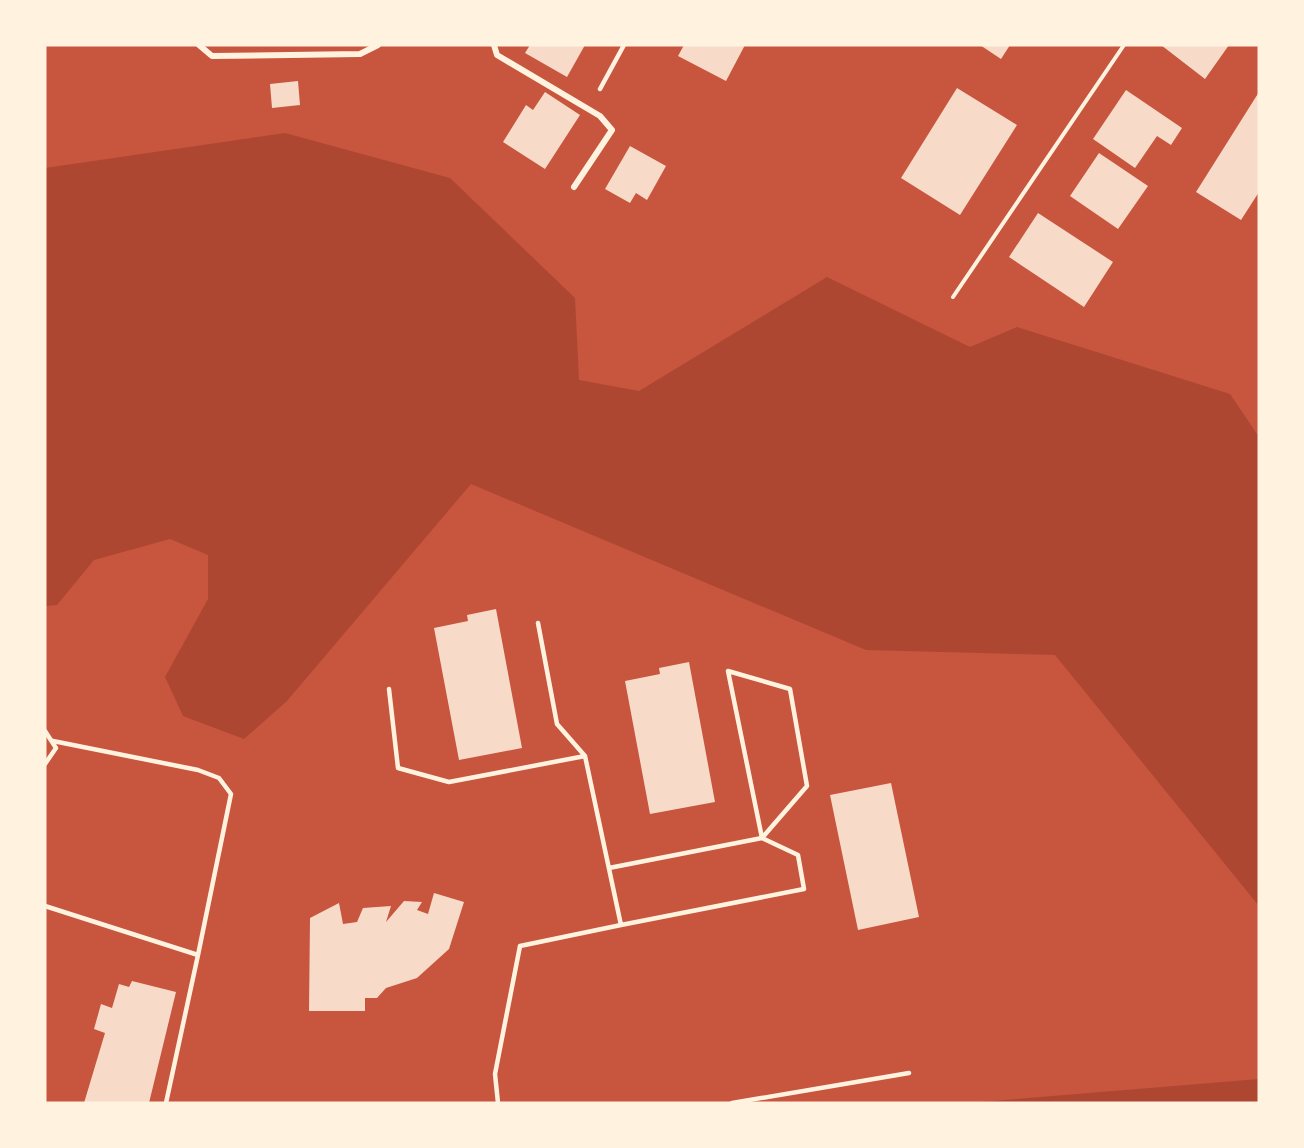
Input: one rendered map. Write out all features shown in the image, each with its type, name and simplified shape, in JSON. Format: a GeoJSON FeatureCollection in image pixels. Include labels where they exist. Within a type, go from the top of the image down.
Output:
{"type":"FeatureCollection","features":[{"type":"Feature","properties":{"kind":"street"},"geometry":{"type":"LineString","coordinates":[[199,45],[212,56],[360,54],[378,45]]}},
{"type":"Feature","properties":{"kind":"street"},"geometry":{"type":"LineString","coordinates":[[494,45],[497,56],[600,116],[612,130],[574,187]]}},
{"type":"Feature","properties":{"kind":"lane"},"geometry":{"type":"LineString","coordinates":[[600,89],[624,45]]}},
{"type":"Feature","properties":{"kind":"lane"},"geometry":{"type":"LineString","coordinates":[[538,623],[557,724],[585,756],[621,925]]}},
{"type":"Feature","properties":{"kind":"lane"},"geometry":{"type":"LineString","coordinates":[[728,672],[790,689],[807,786],[762,838],[733,694],[728,672]]}},
{"type":"Feature","properties":{"kind":"lane"},"geometry":{"type":"LineString","coordinates":[[388,689],[398,768],[449,782],[585,756]]}},
{"type":"Feature","properties":{"kind":"lane"},"geometry":{"type":"LineString","coordinates":[[45,731],[56,748],[45,764]]}},
{"type":"Feature","properties":{"kind":"lane"},"geometry":{"type":"LineString","coordinates":[[53,741],[198,770],[219,778],[231,794],[166,1103]]}},
{"type":"Feature","properties":{"kind":"lane"},"geometry":{"type":"LineString","coordinates":[[498,1103],[495,1074],[520,946],[804,889],[798,855],[762,838],[609,868]]}},
{"type":"Feature","properties":{"kind":"lane"},"geometry":{"type":"LineString","coordinates":[[45,906],[198,955]]}},
{"type":"Feature","properties":{"kind":"lane"},"geometry":{"type":"LineString","coordinates":[[732,1103],[909,1073]]}},
{"type":"Feature","properties":{"kind":"path"},"geometry":{"type":"LineString","coordinates":[[953,297],[1124,45]]}},
{"type":"Feature","properties":{"kind":"shaded area"},"geometry":{"type":"Polygon","coordinates":[[[285,133],[450,178],[575,298],[579,380],[639,391],[827,277],[970,347],[1017,327],[1230,394],[1259,437],[1259,906],[1055,655],[866,650],[471,484],[287,701],[244,739],[183,716],[165,677],[208,599],[208,555],[170,539],[94,560],[57,605],[45,606],[45,168],[285,133]]]}},
{"type":"Feature","properties":{"kind":"shaded area"},"geometry":{"type":"Polygon","coordinates":[[[1259,1079],[1259,1103],[968,1103],[1259,1079]]]}},
{"type":"Feature","properties":{"kind":"building"},"geometry":{"type":"Polygon","coordinates":[[[530,45],[585,45],[567,77],[525,53],[530,45]]]}},
{"type":"Feature","properties":{"kind":"building"},"geometry":{"type":"Polygon","coordinates":[[[684,45],[745,45],[726,81],[678,56],[684,45]]]}},
{"type":"Feature","properties":{"kind":"building"},"geometry":{"type":"Polygon","coordinates":[[[980,45],[1010,45],[1001,59],[980,45]]]}},
{"type":"Feature","properties":{"kind":"building"},"geometry":{"type":"Polygon","coordinates":[[[1161,45],[1229,45],[1205,79],[1161,45]]]}},
{"type":"Feature","properties":{"kind":"building"},"geometry":{"type":"Polygon","coordinates":[[[298,81],[300,105],[272,108],[270,84],[298,81]]]}},
{"type":"Feature","properties":{"kind":"building"},"geometry":{"type":"Polygon","coordinates":[[[957,88],[1017,125],[960,215],[901,178],[957,88]]]}},
{"type":"Feature","properties":{"kind":"building"},"geometry":{"type":"Polygon","coordinates":[[[1126,90],[1182,128],[1171,145],[1157,136],[1135,168],[1093,139],[1126,90]]]}},
{"type":"Feature","properties":{"kind":"building"},"geometry":{"type":"Polygon","coordinates":[[[545,92],[580,115],[545,169],[503,142],[526,105],[533,110],[545,92]]]}},
{"type":"Feature","properties":{"kind":"building"},"geometry":{"type":"Polygon","coordinates":[[[1259,92],[1259,192],[1241,220],[1196,192],[1259,92]]]}},
{"type":"Feature","properties":{"kind":"building"},"geometry":{"type":"Polygon","coordinates":[[[630,146],[666,166],[647,200],[636,193],[630,203],[605,189],[630,146]]]}},
{"type":"Feature","properties":{"kind":"building"},"geometry":{"type":"Polygon","coordinates":[[[1099,153],[1148,186],[1118,229],[1070,196],[1099,153]]]}},
{"type":"Feature","properties":{"kind":"building"},"geometry":{"type":"Polygon","coordinates":[[[1038,213],[1113,262],[1084,307],[1009,257],[1038,213]]]}},
{"type":"Feature","properties":{"kind":"building"},"geometry":{"type":"Polygon","coordinates":[[[496,609],[522,748],[459,760],[434,628],[468,621],[467,615],[496,609]]]}},
{"type":"Feature","properties":{"kind":"building"},"geometry":{"type":"Polygon","coordinates":[[[689,662],[715,802],[650,814],[625,681],[660,674],[659,668],[689,662]]]}},
{"type":"Feature","properties":{"kind":"building"},"geometry":{"type":"Polygon","coordinates":[[[891,783],[919,917],[858,930],[830,795],[891,783]]]}},
{"type":"Feature","properties":{"kind":"building"},"geometry":{"type":"Polygon","coordinates":[[[434,893],[464,902],[449,949],[417,978],[386,988],[377,998],[365,998],[365,1011],[309,1011],[310,918],[339,903],[343,924],[357,922],[363,908],[391,906],[386,922],[404,901],[422,902],[417,910],[428,914],[434,893]]]}},
{"type":"Feature","properties":{"kind":"building"},"geometry":{"type":"Polygon","coordinates":[[[132,981],[176,992],[149,1103],[84,1103],[105,1033],[94,1029],[101,1004],[112,1008],[119,984],[129,987],[132,981]]]}}]}
